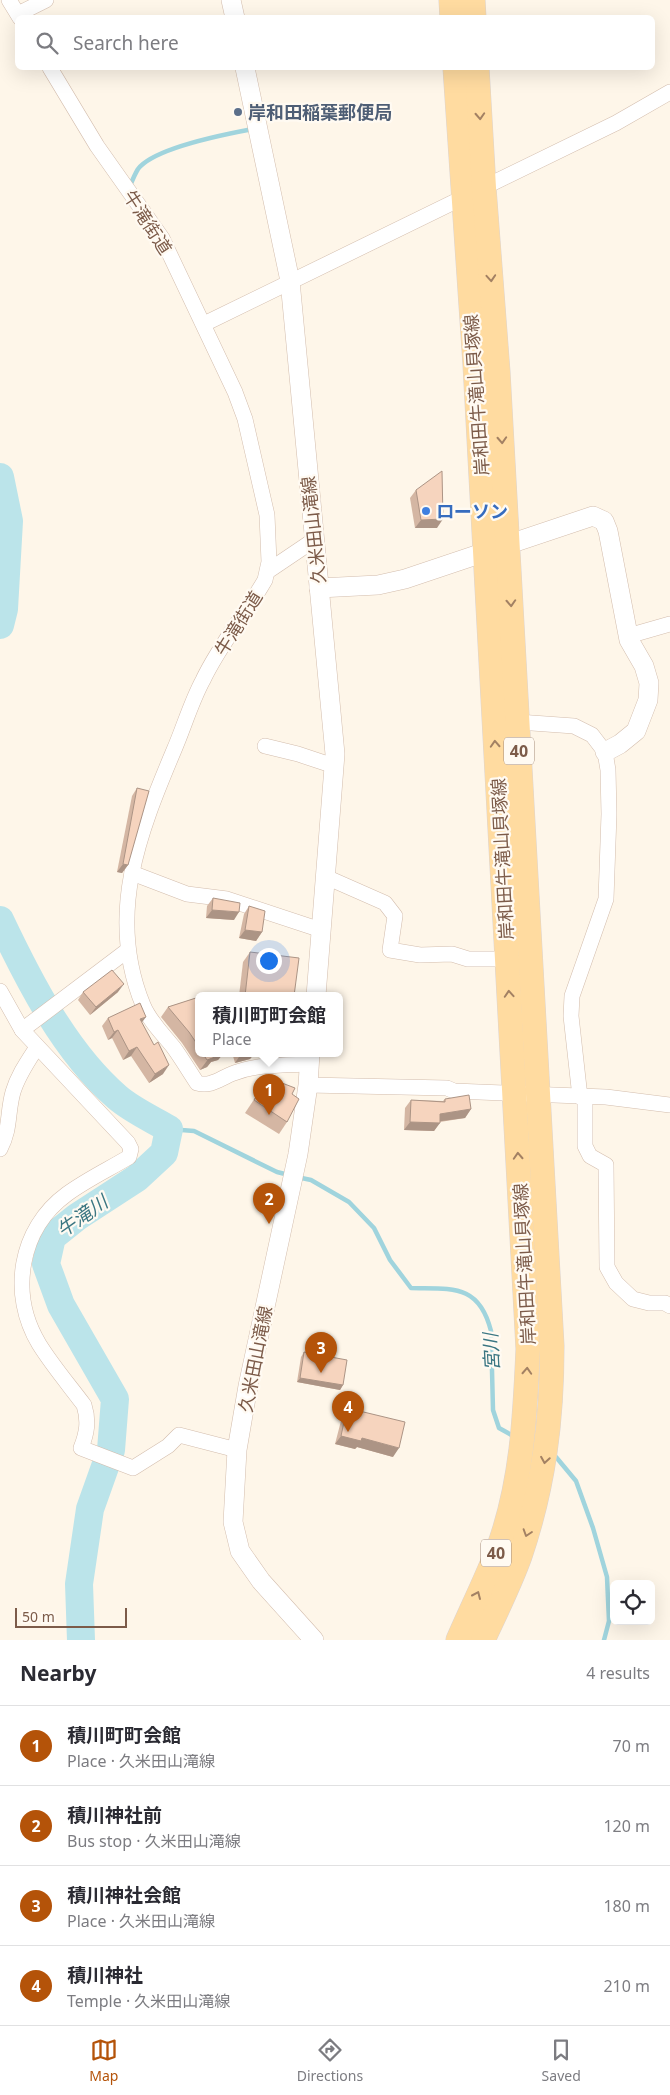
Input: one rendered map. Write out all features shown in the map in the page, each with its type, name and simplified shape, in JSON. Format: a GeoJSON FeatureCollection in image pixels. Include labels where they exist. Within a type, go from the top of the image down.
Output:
{"type":"FeatureCollection","features":[{"type":"Feature","properties":{"kind":"main road"},"geometry":{"type":"LineString","coordinates":[[451,0],[452,15]]}},
{"type":"Feature","properties":{"kind":"main road"},"geometry":{"type":"LineString","coordinates":[[473,0],[474,15]]}},
{"type":"Feature","properties":{"kind":"main road","name":"岸和田牛滝山貝塚線"},"geometry":{"type":"LineString","coordinates":[[455,70],[462,198],[475,365],[507,959],[526,1094],[552,1346],[549,1434],[540,1486],[519,1558],[484,1640]]}},
{"type":"Feature","properties":{"kind":"main road","name":"岸和田牛滝山貝塚線"},"geometry":{"type":"LineString","coordinates":[[458,1640],[498,1548],[520,1462],[525,1419],[528,1349],[526,1094],[518,722],[498,372],[477,70]]}},
{"type":"Feature","properties":{"kind":"street"},"geometry":{"type":"LineString","coordinates":[[9,0],[18,15]]}},
{"type":"Feature","properties":{"kind":"street"},"geometry":{"type":"LineString","coordinates":[[21,15],[46,0]]}},
{"type":"Feature","properties":{"kind":"street"},"geometry":{"type":"LineString","coordinates":[[231,0],[234,15]]}},
{"type":"Feature","properties":{"kind":"street","name":"牛滝街道"},"geometry":{"type":"LineString","coordinates":[[51,70],[97,146],[162,238],[204,324],[235,392],[244,419],[266,515],[269,543],[268,571],[262,586],[203,679],[146,818],[138,844],[127,908],[126,932],[128,950],[136,982],[143,1005],[151,1021],[181,1058],[197,1083],[205,1085],[217,1082],[233,1073],[310,1059]]}},
{"type":"Feature","properties":{"kind":"street","name":"久米田山滝線"},"geometry":{"type":"LineString","coordinates":[[245,70],[290,281],[335,754],[316,992]]}},
{"type":"Feature","properties":{"kind":"street"},"geometry":{"type":"LineString","coordinates":[[204,324],[616,123],[670,92]]}},
{"type":"Feature","properties":{"kind":"street"},"geometry":{"type":"LineString","coordinates":[[319,588],[378,585],[405,579],[593,516],[604,521],[608,531],[628,636],[644,666],[649,683],[648,700],[636,731],[620,744],[605,752]]}},
{"type":"Feature","properties":{"kind":"street"},"geometry":{"type":"LineString","coordinates":[[268,571],[314,540]]}},
{"type":"Feature","properties":{"kind":"street"},"geometry":{"type":"LineString","coordinates":[[628,636],[670,624]]}},
{"type":"Feature","properties":{"kind":"street"},"geometry":{"type":"LineString","coordinates":[[518,722],[574,726],[592,735],[605,752],[608,770],[609,814],[606,899],[572,996],[571,1016],[582,1097],[585,1146],[590,1156],[606,1165],[607,1267],[616,1283],[633,1299],[649,1303],[666,1303],[670,1306]]}},
{"type":"Feature","properties":{"kind":"street"},"geometry":{"type":"LineString","coordinates":[[265,746],[298,754],[334,766]]}},
{"type":"Feature","properties":{"kind":"street"},"geometry":{"type":"LineString","coordinates":[[132,873],[187,894],[227,899],[321,930]]}},
{"type":"Feature","properties":{"kind":"street"},"geometry":{"type":"LineString","coordinates":[[326,877],[385,903],[395,916],[390,950],[420,955],[452,954],[468,959],[507,959]]}},
{"type":"Feature","properties":{"kind":"street"},"geometry":{"type":"LineString","coordinates":[[22,1030],[128,950]]}},
{"type":"Feature","properties":{"kind":"street"},"geometry":{"type":"LineString","coordinates":[[0,991],[22,1030],[128,1143],[131,1149],[129,1157],[66,1195],[53,1207],[39,1224],[28,1245],[22,1265],[21,1287],[24,1311],[30,1328],[39,1344],[84,1405],[88,1415],[87,1433],[81,1448],[133,1468],[168,1446],[179,1435],[237,1450]]}},
{"type":"Feature","properties":{"kind":"street"},"geometry":{"type":"LineString","coordinates":[[0,1149],[8,1130],[12,1093],[21,1072],[37,1047]]}},
{"type":"Feature","properties":{"kind":"street","name":"久米田山滝線"},"geometry":{"type":"LineString","coordinates":[[310,1059],[298,1154],[237,1450],[233,1522],[240,1551],[261,1581],[314,1640]]}},
{"type":"Feature","properties":{"kind":"street"},"geometry":{"type":"LineString","coordinates":[[308,1085],[447,1088],[454,1091],[582,1097],[670,1105]]}},
{"type":"Feature","properties":{"kind":"building"},"geometry":{"type":"Polygon","coordinates":[[[442,471],[443,519],[421,520],[416,490],[442,471]]]}},
{"type":"Feature","properties":{"kind":"building"},"geometry":{"type":"Polygon","coordinates":[[[137,788],[149,791],[128,865],[123,864],[137,788]]]}},
{"type":"Feature","properties":{"kind":"building"},"geometry":{"type":"Polygon","coordinates":[[[213,898],[240,903],[239,912],[212,910],[213,898]]]}},
{"type":"Feature","properties":{"kind":"building"},"geometry":{"type":"Polygon","coordinates":[[[249,906],[265,911],[262,932],[245,930],[249,906]]]}},
{"type":"Feature","properties":{"kind":"building"},"geometry":{"type":"Polygon","coordinates":[[[250,952],[299,958],[295,992],[245,992],[250,952]]]}},
{"type":"Feature","properties":{"kind":"building"},"geometry":{"type":"Polygon","coordinates":[[[112,970],[124,984],[96,1007],[83,992],[112,970]]]}},
{"type":"Feature","properties":{"kind":"building"},"geometry":{"type":"Polygon","coordinates":[[[195,998],[195,1041],[189,1032],[168,1007],[195,998]]]}},
{"type":"Feature","properties":{"kind":"building"},"geometry":{"type":"Polygon","coordinates":[[[140,1003],[146,1017],[140,1019],[154,1045],[158,1042],[169,1065],[155,1074],[137,1047],[129,1051],[118,1030],[114,1032],[108,1018],[140,1003]]]}},
{"type":"Feature","properties":{"kind":"building"},"geometry":{"type":"Polygon","coordinates":[[[272,1083],[282,1083],[295,1088],[292,1094],[299,1099],[287,1122],[254,1100],[259,1092],[272,1083]]]}},
{"type":"Feature","properties":{"kind":"building"},"geometry":{"type":"Polygon","coordinates":[[[469,1095],[471,1109],[440,1114],[440,1123],[410,1122],[411,1100],[445,1102],[445,1099],[469,1095]]]}},
{"type":"Feature","properties":{"kind":"building"},"geometry":{"type":"Polygon","coordinates":[[[304,1352],[347,1360],[343,1385],[300,1378],[304,1352]]]}},
{"type":"Feature","properties":{"kind":"building"},"geometry":{"type":"Polygon","coordinates":[[[347,1408],[405,1422],[399,1448],[362,1438],[361,1441],[341,1436],[347,1408]]]}},
{"type":"Feature","properties":{"kind":"waterway"},"geometry":{"type":"LineString","coordinates":[[130,186],[138,169],[146,161],[174,148],[253,129]]}},
{"type":"Feature","properties":{"kind":"waterway","name":"牛滝川"},"geometry":{"type":"LineString","coordinates":[[0,477],[9,521],[4,609],[0,625]]}},
{"type":"Feature","properties":{"kind":"waterway","name":"牛滝川"},"geometry":{"type":"LineString","coordinates":[[0,920],[36,991],[81,1059],[98,1079],[123,1102],[169,1129],[164,1153],[137,1178],[77,1217],[52,1237],[46,1264],[61,1305],[115,1399],[111,1450],[90,1509],[79,1584],[81,1640]]}},
{"type":"Feature","properties":{"kind":"waterway","name":"宮川"},"geometry":{"type":"LineString","coordinates":[[169,1129],[194,1131],[277,1172],[289,1175]]}},
{"type":"Feature","properties":{"kind":"waterway","name":"宮川"},"geometry":{"type":"LineString","coordinates":[[297,1177],[311,1180],[349,1202],[374,1228],[390,1260],[411,1288],[451,1289],[462,1292],[479,1304],[486,1315],[491,1331],[493,1410],[499,1428],[515,1437]]}},
{"type":"Feature","properties":{"kind":"waterway","name":"宮川"},"geometry":{"type":"LineString","coordinates":[[551,1455],[556,1457],[576,1481],[593,1528],[607,1577],[609,1621],[604,1640]]}},
{"type":"Feature","properties":{"kind":"place","name":"岸和田稲葉郵便局"},"geometry":{"type":"Point","coordinates":[238,112]}},
{"type":"Feature","properties":{"kind":"place","name":"ローソン"},"geometry":{"type":"Point","coordinates":[426,511]}},
{"type":"Feature","properties":{"kind":"place","name":"積川町町会館"},"geometry":{"type":"Point","coordinates":[269,1115]}},
{"type":"Feature","properties":{"kind":"place","name":"積川神社前"},"geometry":{"type":"Point","coordinates":[269,1224]}},
{"type":"Feature","properties":{"kind":"place","name":"積川神社会館"},"geometry":{"type":"Point","coordinates":[321,1373]}},
{"type":"Feature","properties":{"kind":"place","name":"積川神社"},"geometry":{"type":"Point","coordinates":[348,1432]}}]}
